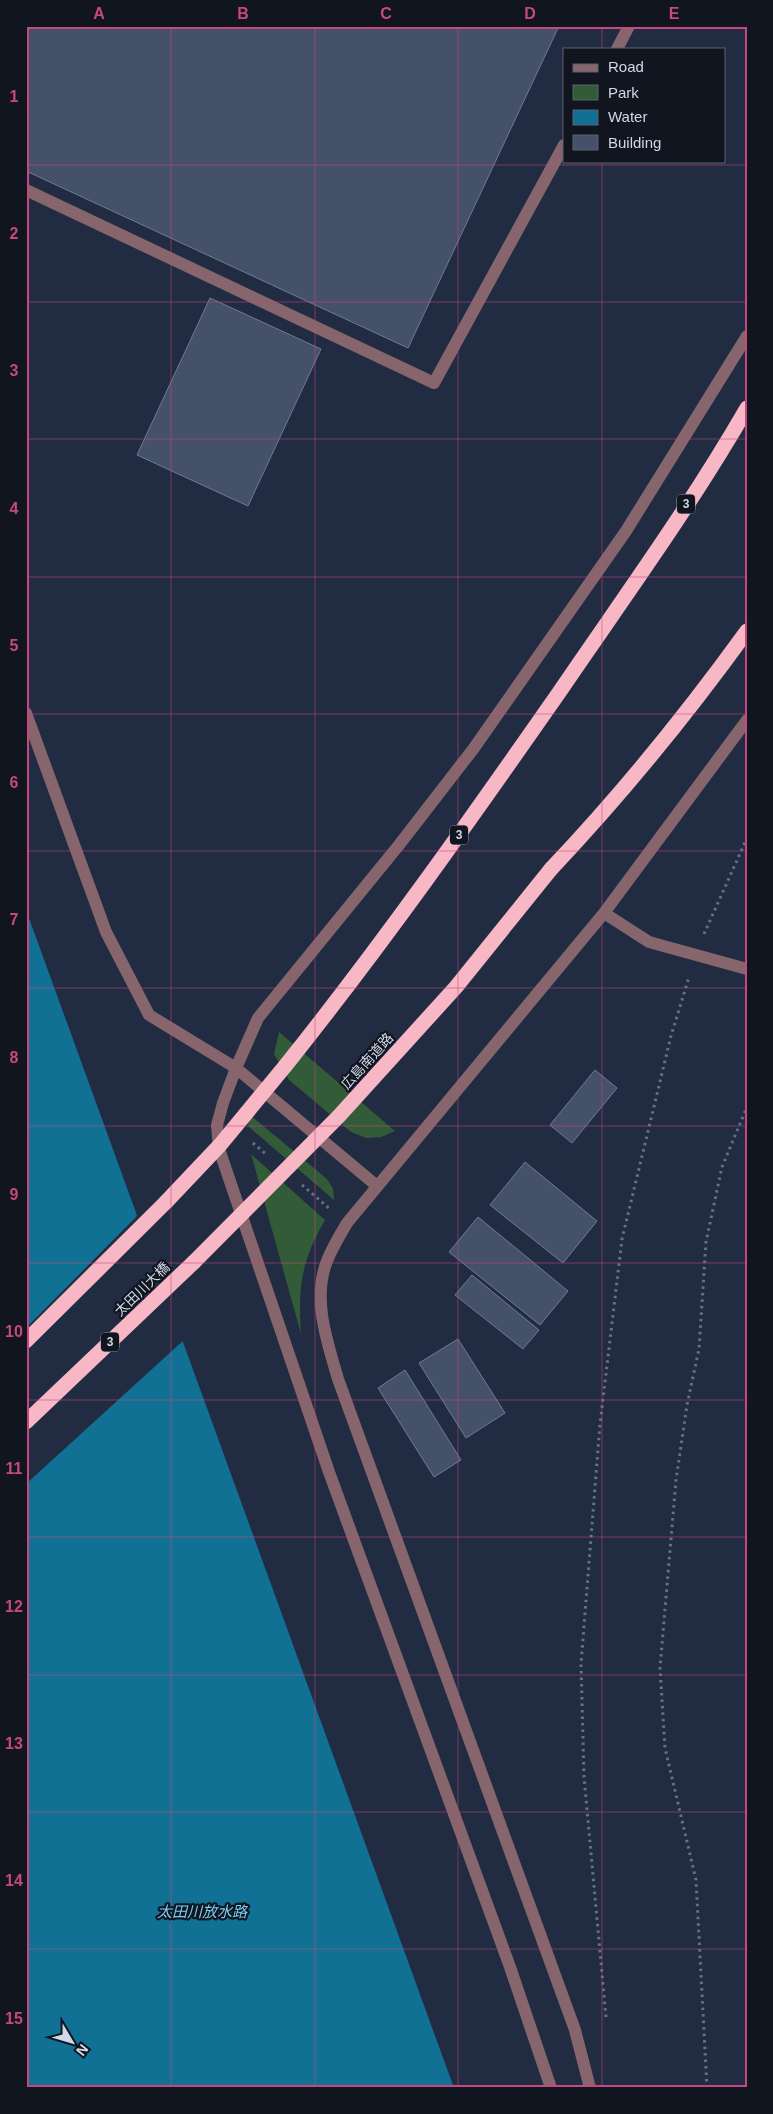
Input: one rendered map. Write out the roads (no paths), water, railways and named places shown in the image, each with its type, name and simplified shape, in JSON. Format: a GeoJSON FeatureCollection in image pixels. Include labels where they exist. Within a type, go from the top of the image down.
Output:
{"type":"FeatureCollection","features":[{"type":"Feature","properties":{"kind":"highway","name":"3"},"geometry":{"type":"LineString","coordinates":[[26,1341],[166,1202],[220,1144],[343,994],[514,757],[624,598],[747,408]]}},
{"type":"Feature","properties":{"kind":"highway","name":"広島南道路"},"geometry":{"type":"LineString","coordinates":[[194,1262],[346,1109],[456,987],[551,869],[594,824],[747,631]]}},
{"type":"Feature","properties":{"kind":"highway","name":"太田川大橋"},"geometry":{"type":"LineString","coordinates":[[26,1422],[194,1262]]}},
{"type":"Feature","properties":{"kind":"street"},"geometry":{"type":"LineString","coordinates":[[618,48],[629,26]]}},
{"type":"Feature","properties":{"kind":"street"},"geometry":{"type":"LineString","coordinates":[[26,190],[434,383],[563,147]]}},
{"type":"Feature","properties":{"kind":"street"},"geometry":{"type":"LineString","coordinates":[[551,2088],[506,1958],[329,1472],[218,1149],[217,1125],[236,1068],[258,1018],[399,845],[474,748],[626,531],[747,336]]}},
{"type":"Feature","properties":{"kind":"street"},"geometry":{"type":"LineString","coordinates":[[26,713],[106,932],[150,1015],[236,1068],[377,1186]]}},
{"type":"Feature","properties":{"kind":"street"},"geometry":{"type":"LineString","coordinates":[[590,2088],[575,2030],[338,1379],[322,1324],[321,1297],[326,1262],[347,1223],[604,913],[747,720]]}},
{"type":"Feature","properties":{"kind":"street"},"geometry":{"type":"LineString","coordinates":[[604,913],[649,942],[747,969]]}},
{"type":"Feature","properties":{"kind":"water","name":"太田川放水路"},"geometry":{"type":"Polygon","coordinates":[[[26,910],[454,2088],[26,2088],[26,910]]]}}]}
